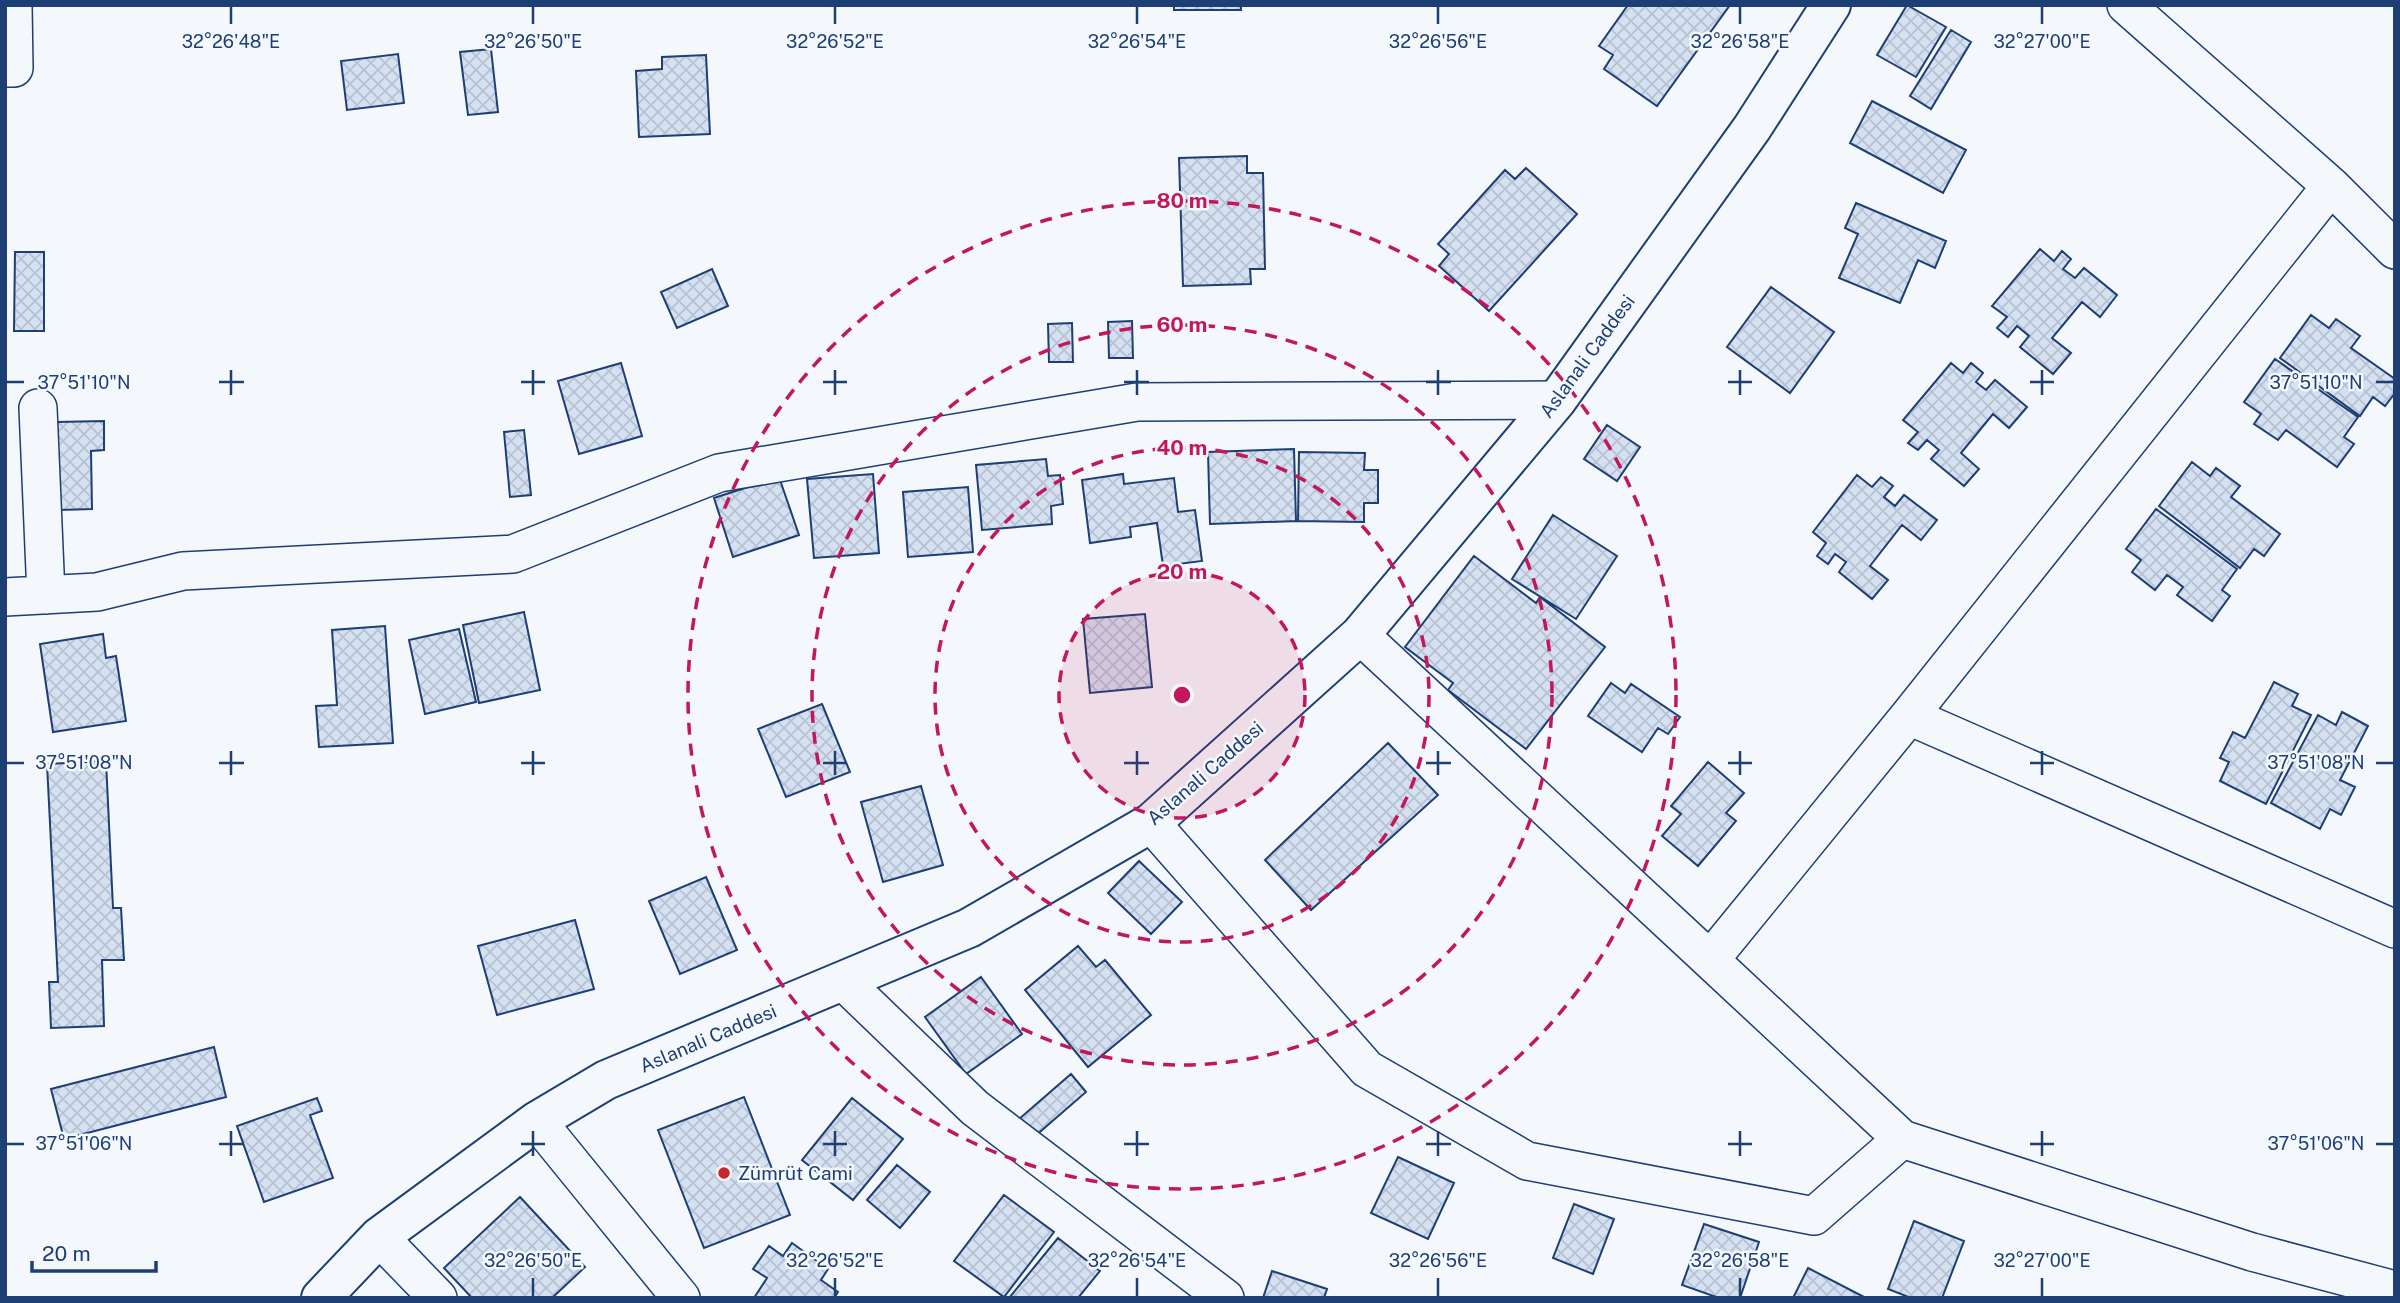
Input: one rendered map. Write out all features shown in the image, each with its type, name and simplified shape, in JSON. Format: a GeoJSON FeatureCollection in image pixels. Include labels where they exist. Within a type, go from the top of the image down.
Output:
{"type":"FeatureCollection","features":[{"type":"Feature","properties":{"kind":"street"},"geometry":{"type":"LineString","coordinates":[[5,68],[14,68],[13,5]]}},
{"type":"Feature","properties":{"kind":"street","name":"Aslanali Caddesi"},"geometry":{"type":"LineString","coordinates":[[321,1298],[379,1237],[537,1121],[606,1080],[969,928],[1151,823],[1360,635],[1557,400],[1752,128],[1831,5]]}},
{"type":"Feature","properties":{"kind":"street"},"geometry":{"type":"LineString","coordinates":[[2126,5],[2331,186],[2395,250]]}},
{"type":"Feature","properties":{"kind":"street"},"geometry":{"type":"LineString","coordinates":[[1710,960],[1909,716],[2331,186]]}},
{"type":"Feature","properties":{"kind":"street"},"geometry":{"type":"LineString","coordinates":[[5,597],[97,592],[183,571],[513,554],[719,473],[1137,402],[1557,400]]}},
{"type":"Feature","properties":{"kind":"street"},"geometry":{"type":"LineString","coordinates":[[38,408],[46,595]]}},
{"type":"Feature","properties":{"kind":"street"},"geometry":{"type":"LineString","coordinates":[[1360,635],[1902,1139],[2252,1252],[2395,1290]]}},
{"type":"Feature","properties":{"kind":"street"},"geometry":{"type":"LineString","coordinates":[[1909,716],[2395,929]]}},
{"type":"Feature","properties":{"kind":"street"},"geometry":{"type":"LineString","coordinates":[[1151,823],[1367,1069],[1527,1161],[1814,1216],[1902,1139]]}},
{"type":"Feature","properties":{"kind":"street"},"geometry":{"type":"LineString","coordinates":[[844,982],[975,1108],[1225,1298]]}},
{"type":"Feature","properties":{"kind":"street"},"geometry":{"type":"LineString","coordinates":[[537,1121],[681,1298]]}},
{"type":"Feature","properties":{"kind":"street"},"geometry":{"type":"LineString","coordinates":[[379,1237],[438,1298]]}},
{"type":"Feature","properties":{"kind":"building"},"geometry":{"type":"Polygon","coordinates":[[[1174,5],[1241,5],[1241,10],[1174,10],[1174,5]]]}},
{"type":"Feature","properties":{"kind":"building"},"geometry":{"type":"Polygon","coordinates":[[[1628,5],[1730,5],[1657,106],[1604,69],[1613,55],[1599,46],[1628,5]]]}},
{"type":"Feature","properties":{"kind":"building"},"geometry":{"type":"Polygon","coordinates":[[[1907,5],[1946,27],[1916,77],[1877,55],[1907,5]]]}},
{"type":"Feature","properties":{"kind":"building"},"geometry":{"type":"Polygon","coordinates":[[[1951,30],[1971,42],[1931,109],[1910,96],[1951,30]]]}},
{"type":"Feature","properties":{"kind":"building"},"geometry":{"type":"Polygon","coordinates":[[[491,49],[498,112],[468,115],[460,52],[491,49]]]}},
{"type":"Feature","properties":{"kind":"building"},"geometry":{"type":"Polygon","coordinates":[[[398,54],[404,103],[347,110],[341,61],[398,54]]]}},
{"type":"Feature","properties":{"kind":"building"},"geometry":{"type":"Polygon","coordinates":[[[706,55],[710,134],[639,137],[636,71],[662,69],[662,57],[706,55]]]}},
{"type":"Feature","properties":{"kind":"building"},"geometry":{"type":"Polygon","coordinates":[[[1872,101],[1966,150],[1943,193],[1850,143],[1872,101]]]}},
{"type":"Feature","properties":{"kind":"building"},"geometry":{"type":"Polygon","coordinates":[[[1247,156],[1247,173],[1263,173],[1265,269],[1250,269],[1251,284],[1183,286],[1179,158],[1247,156]]]}},
{"type":"Feature","properties":{"kind":"building"},"geometry":{"type":"Polygon","coordinates":[[[1526,168],[1577,214],[1489,311],[1439,266],[1449,254],[1438,244],[1505,170],[1515,179],[1526,168]]]}},
{"type":"Feature","properties":{"kind":"building"},"geometry":{"type":"Polygon","coordinates":[[[1856,203],[1946,241],[1935,268],[1918,260],[1900,303],[1839,278],[1858,234],[1845,228],[1856,203]]]}},
{"type":"Feature","properties":{"kind":"building"},"geometry":{"type":"Polygon","coordinates":[[[2040,249],[2054,261],[2062,251],[2071,259],[2063,269],[2075,278],[2084,268],[2117,295],[2100,317],[2082,302],[2052,338],[2071,353],[2053,374],[2020,347],[2029,336],[2017,326],[2008,337],[1997,328],[2007,317],[1992,306],[2040,249]]]}},
{"type":"Feature","properties":{"kind":"building"},"geometry":{"type":"Polygon","coordinates":[[[15,252],[44,252],[44,331],[14,331],[15,252]]]}},
{"type":"Feature","properties":{"kind":"building"},"geometry":{"type":"Polygon","coordinates":[[[712,269],[728,306],[677,328],[661,292],[712,269]]]}},
{"type":"Feature","properties":{"kind":"building"},"geometry":{"type":"Polygon","coordinates":[[[1771,287],[1834,332],[1790,393],[1727,347],[1771,287]]]}},
{"type":"Feature","properties":{"kind":"building"},"geometry":{"type":"Polygon","coordinates":[[[2311,315],[2329,328],[2336,319],[2360,336],[2351,348],[2395,379],[2395,393],[2385,406],[2373,397],[2360,416],[2280,358],[2311,315]]]}},
{"type":"Feature","properties":{"kind":"building"},"geometry":{"type":"Polygon","coordinates":[[[1132,321],[1133,358],[1109,358],[1108,322],[1132,321]]]}},
{"type":"Feature","properties":{"kind":"building"},"geometry":{"type":"Polygon","coordinates":[[[1072,323],[1073,362],[1049,362],[1048,324],[1072,323]]]}},
{"type":"Feature","properties":{"kind":"building"},"geometry":{"type":"Polygon","coordinates":[[[2275,359],[2358,417],[2344,437],[2354,444],[2337,467],[2286,430],[2278,440],[2254,424],[2261,414],[2244,402],[2275,359]]]}},
{"type":"Feature","properties":{"kind":"building"},"geometry":{"type":"Polygon","coordinates":[[[621,363],[642,436],[579,454],[558,381],[621,363]]]}},
{"type":"Feature","properties":{"kind":"building"},"geometry":{"type":"Polygon","coordinates":[[[1951,363],[1963,373],[1971,363],[1983,373],[1976,382],[1986,390],[1995,380],[2027,407],[2009,428],[1993,414],[1961,453],[1979,469],[1964,486],[1931,459],[1939,450],[1927,440],[1918,450],[1908,443],[1918,432],[1903,420],[1951,363]]]}},
{"type":"Feature","properties":{"kind":"building"},"geometry":{"type":"Polygon","coordinates":[[[104,421],[104,450],[91,451],[92,509],[59,510],[57,422],[104,421]]]}},
{"type":"Feature","properties":{"kind":"building"},"geometry":{"type":"Polygon","coordinates":[[[1607,425],[1640,447],[1617,481],[1584,459],[1607,425]]]}},
{"type":"Feature","properties":{"kind":"building"},"geometry":{"type":"Polygon","coordinates":[[[524,430],[531,495],[510,497],[504,432],[524,430]]]}},
{"type":"Feature","properties":{"kind":"building"},"geometry":{"type":"Polygon","coordinates":[[[1294,449],[1296,521],[1210,524],[1208,452],[1294,449]]]}},
{"type":"Feature","properties":{"kind":"building"},"geometry":{"type":"Polygon","coordinates":[[[1299,452],[1365,453],[1364,470],[1378,470],[1378,503],[1364,503],[1364,522],[1298,521],[1299,452]]]}},
{"type":"Feature","properties":{"kind":"building"},"geometry":{"type":"Polygon","coordinates":[[[1046,459],[1048,476],[1060,475],[1063,504],[1051,506],[1052,524],[982,530],[976,465],[1046,459]]]}},
{"type":"Feature","properties":{"kind":"building"},"geometry":{"type":"Polygon","coordinates":[[[2192,462],[2210,476],[2216,468],[2240,486],[2231,497],[2280,534],[2264,556],[2254,549],[2240,568],[2159,506],[2192,462]]]}},
{"type":"Feature","properties":{"kind":"building"},"geometry":{"type":"Polygon","coordinates":[[[873,474],[879,553],[814,558],[807,479],[873,474]]]}},
{"type":"Feature","properties":{"kind":"building"},"geometry":{"type":"Polygon","coordinates":[[[1123,474],[1124,484],[1174,478],[1178,512],[1195,510],[1202,561],[1163,566],[1157,523],[1130,527],[1131,537],[1090,543],[1082,480],[1123,474]]]}},
{"type":"Feature","properties":{"kind":"building"},"geometry":{"type":"Polygon","coordinates":[[[1857,475],[1872,487],[1881,477],[1893,486],[1884,497],[1895,506],[1904,495],[1937,520],[1921,540],[1902,525],[1870,566],[1888,580],[1872,599],[1839,572],[1846,562],[1835,554],[1828,564],[1817,556],[1826,543],[1813,532],[1857,475]]]}},
{"type":"Feature","properties":{"kind":"building"},"geometry":{"type":"Polygon","coordinates":[[[779,477],[799,535],[733,557],[714,498],[779,477]]]}},
{"type":"Feature","properties":{"kind":"building"},"geometry":{"type":"Polygon","coordinates":[[[968,487],[973,552],[908,557],[903,492],[968,487]]]}},
{"type":"Feature","properties":{"kind":"building"},"geometry":{"type":"Polygon","coordinates":[[[2156,509],[2237,569],[2222,590],[2230,596],[2212,621],[2177,595],[2183,587],[2167,575],[2155,590],[2132,572],[2141,560],[2126,549],[2156,509]]]}},
{"type":"Feature","properties":{"kind":"building"},"geometry":{"type":"Polygon","coordinates":[[[1553,515],[1617,556],[1576,619],[1512,579],[1553,515]]]}},
{"type":"Feature","properties":{"kind":"building"},"geometry":{"type":"Polygon","coordinates":[[[1474,556],[1536,603],[1540,597],[1605,647],[1526,749],[1448,690],[1453,683],[1405,647],[1474,556]]]}},
{"type":"Feature","properties":{"kind":"building"},"geometry":{"type":"Polygon","coordinates":[[[524,612],[540,690],[479,703],[463,625],[524,612]]]}},
{"type":"Feature","properties":{"kind":"building"},"geometry":{"type":"Polygon","coordinates":[[[1145,614],[1152,687],[1090,693],[1083,619],[1145,614]]]}},
{"type":"Feature","properties":{"kind":"building"},"geometry":{"type":"Polygon","coordinates":[[[385,626],[393,743],[319,747],[316,706],[337,705],[332,630],[385,626]]]}},
{"type":"Feature","properties":{"kind":"building"},"geometry":{"type":"Polygon","coordinates":[[[459,629],[476,702],[425,714],[409,640],[459,629]]]}},
{"type":"Feature","properties":{"kind":"building"},"geometry":{"type":"Polygon","coordinates":[[[103,634],[106,658],[116,656],[126,721],[53,732],[40,644],[103,634]]]}},
{"type":"Feature","properties":{"kind":"building"},"geometry":{"type":"Polygon","coordinates":[[[2274,682],[2298,694],[2292,706],[2311,715],[2266,804],[2220,781],[2229,762],[2220,758],[2233,732],[2245,738],[2274,682]]]}},
{"type":"Feature","properties":{"kind":"building"},"geometry":{"type":"Polygon","coordinates":[[[1611,683],[1625,693],[1631,684],[1680,717],[1668,734],[1658,728],[1642,752],[1588,716],[1611,683]]]}},
{"type":"Feature","properties":{"kind":"building"},"geometry":{"type":"Polygon","coordinates":[[[822,704],[850,772],[786,797],[758,729],[822,704]]]}},
{"type":"Feature","properties":{"kind":"building"},"geometry":{"type":"Polygon","coordinates":[[[2342,712],[2368,726],[2340,780],[2355,787],[2341,815],[2330,809],[2320,829],[2271,803],[2318,715],[2336,725],[2342,712]]]}},
{"type":"Feature","properties":{"kind":"building"},"geometry":{"type":"Polygon","coordinates":[[[1388,743],[1438,795],[1311,910],[1265,860],[1388,743]]]}},
{"type":"Feature","properties":{"kind":"building"},"geometry":{"type":"Polygon","coordinates":[[[106,761],[113,908],[121,908],[124,960],[102,960],[104,1026],[51,1028],[49,982],[58,982],[47,764],[106,761]]]}},
{"type":"Feature","properties":{"kind":"building"},"geometry":{"type":"Polygon","coordinates":[[[1708,762],[1744,793],[1726,813],[1736,821],[1698,866],[1662,836],[1681,814],[1671,806],[1708,762]]]}},
{"type":"Feature","properties":{"kind":"building"},"geometry":{"type":"Polygon","coordinates":[[[921,786],[943,865],[883,882],[861,802],[921,786]]]}},
{"type":"Feature","properties":{"kind":"building"},"geometry":{"type":"Polygon","coordinates":[[[1139,861],[1182,902],[1151,934],[1108,893],[1139,861]]]}},
{"type":"Feature","properties":{"kind":"building"},"geometry":{"type":"Polygon","coordinates":[[[706,877],[737,950],[680,974],[649,901],[706,877]]]}},
{"type":"Feature","properties":{"kind":"building"},"geometry":{"type":"Polygon","coordinates":[[[575,920],[594,989],[497,1015],[478,946],[575,920]]]}},
{"type":"Feature","properties":{"kind":"building"},"geometry":{"type":"Polygon","coordinates":[[[1078,946],[1096,967],[1105,960],[1151,1015],[1088,1067],[1025,990],[1078,946]]]}},
{"type":"Feature","properties":{"kind":"building"},"geometry":{"type":"Polygon","coordinates":[[[981,977],[1022,1034],[966,1074],[925,1017],[981,977]]]}},
{"type":"Feature","properties":{"kind":"building"},"geometry":{"type":"Polygon","coordinates":[[[214,1047],[226,1097],[64,1139],[51,1089],[214,1047]]]}},
{"type":"Feature","properties":{"kind":"building"},"geometry":{"type":"Polygon","coordinates":[[[1071,1074],[1086,1092],[1034,1137],[1019,1119],[1071,1074]]]}},
{"type":"Feature","properties":{"kind":"building","name":"Zümrüt Cami"},"geometry":{"type":"Polygon","coordinates":[[[744,1097],[790,1215],[704,1248],[658,1130],[744,1097]]]}},
{"type":"Feature","properties":{"kind":"building"},"geometry":{"type":"Polygon","coordinates":[[[317,1098],[322,1111],[310,1115],[333,1178],[264,1202],[237,1126],[317,1098]]]}},
{"type":"Feature","properties":{"kind":"building"},"geometry":{"type":"Polygon","coordinates":[[[852,1098],[903,1139],[853,1200],[802,1160],[852,1098]]]}},
{"type":"Feature","properties":{"kind":"building"},"geometry":{"type":"Polygon","coordinates":[[[1398,1157],[1454,1183],[1428,1239],[1371,1213],[1398,1157]]]}},
{"type":"Feature","properties":{"kind":"building"},"geometry":{"type":"Polygon","coordinates":[[[897,1165],[930,1192],[900,1228],[867,1200],[897,1165]]]}},
{"type":"Feature","properties":{"kind":"building"},"geometry":{"type":"Polygon","coordinates":[[[1004,1195],[1054,1232],[1004,1297],[954,1261],[1004,1195]]]}},
{"type":"Feature","properties":{"kind":"building"},"geometry":{"type":"Polygon","coordinates":[[[520,1197],[585,1267],[552,1298],[472,1298],[444,1268],[520,1197]]]}},
{"type":"Feature","properties":{"kind":"building"},"geometry":{"type":"Polygon","coordinates":[[[1574,1204],[1614,1219],[1593,1274],[1553,1258],[1574,1204]]]}},
{"type":"Feature","properties":{"kind":"building"},"geometry":{"type":"Polygon","coordinates":[[[1914,1221],[1964,1241],[1942,1298],[1911,1298],[1888,1289],[1914,1221]]]}},
{"type":"Feature","properties":{"kind":"building"},"geometry":{"type":"Polygon","coordinates":[[[1704,1224],[1759,1242],[1740,1298],[1719,1298],[1682,1285],[1704,1224]]]}},
{"type":"Feature","properties":{"kind":"building"},"geometry":{"type":"Polygon","coordinates":[[[1058,1238],[1100,1271],[1078,1298],[1009,1298],[1058,1238]]]}},
{"type":"Feature","properties":{"kind":"building"},"geometry":{"type":"Polygon","coordinates":[[[792,1243],[828,1269],[821,1280],[838,1292],[834,1298],[754,1298],[767,1278],[753,1269],[769,1246],[783,1256],[792,1243]]]}},
{"type":"Feature","properties":{"kind":"building"},"geometry":{"type":"Polygon","coordinates":[[[1808,1268],[1866,1298],[1793,1298],[1808,1268]]]}},
{"type":"Feature","properties":{"kind":"building"},"geometry":{"type":"Polygon","coordinates":[[[1272,1271],[1327,1289],[1324,1298],[1263,1298],[1272,1271]]]}},
{"type":"Feature","properties":{"kind":"place","name":"Zümrüt Cami"},"geometry":{"type":"Point","coordinates":[724,1173]}}]}
